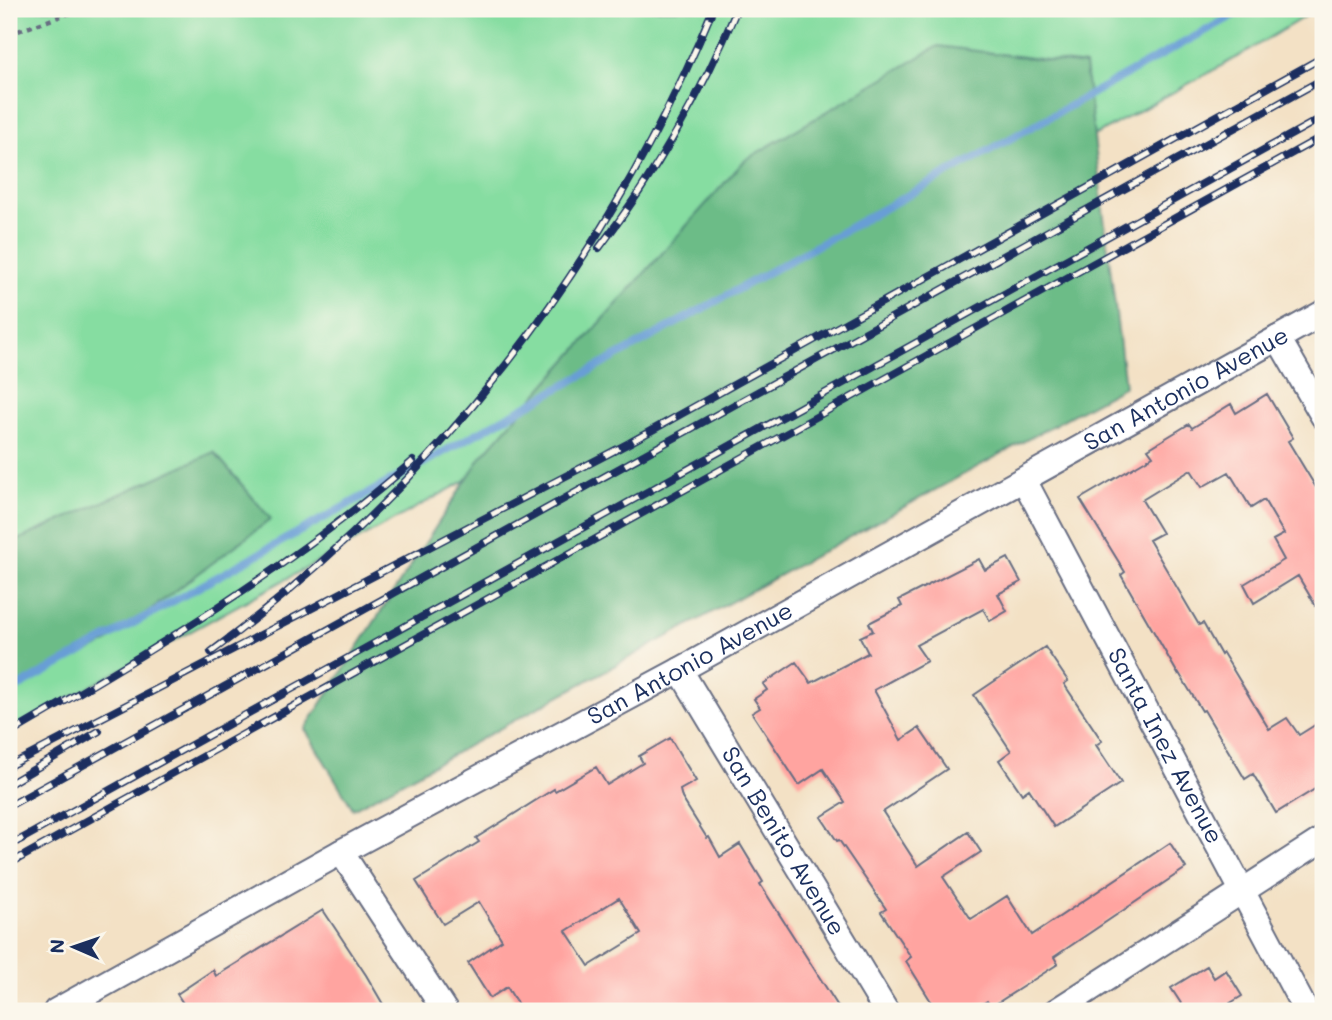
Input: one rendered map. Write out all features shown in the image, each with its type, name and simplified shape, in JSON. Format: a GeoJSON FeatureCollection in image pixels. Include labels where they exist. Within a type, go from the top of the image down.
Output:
{"type":"FeatureCollection","features":[{"type":"Feature","properties":{"kind":"street","name":"San Antonio Avenue"},"geometry":{"type":"LineString","coordinates":[[63,1010],[341,852],[680,670],[1323,313]]}},
{"type":"Feature","properties":{"kind":"street"},"geometry":{"type":"LineString","coordinates":[[1278,338],[1323,416]]}},
{"type":"Feature","properties":{"kind":"street","name":"Santa Inez Avenue"},"geometry":{"type":"LineString","coordinates":[[1024,480],[1306,1011]]}},
{"type":"Feature","properties":{"kind":"street","name":"San Benito Avenue"},"geometry":{"type":"LineString","coordinates":[[680,670],[886,1011]]}},
{"type":"Feature","properties":{"kind":"street"},"geometry":{"type":"LineString","coordinates":[[1056,1011],[1323,839]]}},
{"type":"Feature","properties":{"kind":"street"},"geometry":{"type":"LineString","coordinates":[[341,852],[445,1011]]}},
{"type":"Feature","properties":{"kind":"path"},"geometry":{"type":"LineString","coordinates":[[9,34],[82,9]]}},
{"type":"Feature","properties":{"kind":"green space"},"geometry":{"type":"Polygon","coordinates":[[[9,9],[1317,9],[1234,59],[9,731],[9,9]]]}},
{"type":"Feature","properties":{"kind":"green space"},"geometry":{"type":"Polygon","coordinates":[[[938,46],[1085,65],[1125,386],[353,809],[305,729],[481,457],[745,160],[938,46]]]}},
{"type":"Feature","properties":{"kind":"green space"},"geometry":{"type":"Polygon","coordinates":[[[214,452],[271,519],[106,643],[9,691],[9,544],[214,452]]]}},
{"type":"Feature","properties":{"kind":"building"},"geometry":{"type":"Polygon","coordinates":[[[1267,394],[1293,438],[1288,441],[1323,499],[1323,618],[1298,576],[1254,603],[1244,584],[1284,560],[1273,540],[1284,534],[1264,500],[1251,508],[1229,472],[1202,487],[1191,470],[1142,500],[1162,533],[1149,540],[1199,625],[1203,623],[1269,729],[1287,718],[1299,735],[1323,720],[1323,784],[1276,813],[1253,774],[1245,779],[1204,710],[1202,711],[1178,674],[1121,575],[1125,572],[1080,499],[1153,456],[1148,449],[1189,424],[1192,428],[1231,404],[1236,413],[1267,394]]]}},
{"type":"Feature","properties":{"kind":"building"},"geometry":{"type":"Polygon","coordinates":[[[1008,558],[1021,582],[998,594],[1007,611],[990,621],[983,609],[916,645],[927,661],[874,690],[901,740],[919,728],[947,769],[883,812],[918,866],[968,832],[981,852],[943,877],[971,919],[1007,896],[1032,935],[1170,843],[1186,868],[1054,957],[1058,964],[991,1007],[987,1001],[971,1011],[937,1011],[906,961],[911,957],[881,912],[886,909],[821,817],[845,802],[823,769],[799,785],[752,713],[760,708],[754,699],[767,690],[763,684],[796,662],[811,683],[868,653],[860,637],[873,631],[869,623],[902,606],[899,600],[979,559],[985,570],[1008,558]]]}},
{"type":"Feature","properties":{"kind":"building"},"geometry":{"type":"Polygon","coordinates":[[[1045,647],[1068,681],[1064,684],[1102,741],[1096,745],[1121,783],[1054,827],[1029,789],[1022,794],[999,760],[1011,751],[974,695],[1045,647]]]}},
{"type":"Feature","properties":{"kind":"building"},"geometry":{"type":"Polygon","coordinates":[[[670,738],[696,781],[680,790],[682,798],[707,838],[709,837],[720,857],[740,844],[763,882],[760,884],[841,1011],[522,1011],[507,987],[490,998],[468,963],[502,940],[479,902],[443,924],[416,881],[479,842],[476,838],[554,789],[555,791],[596,767],[607,785],[643,763],[639,756],[670,738]],[[619,898],[566,931],[589,966],[641,934],[619,898]]]}},
{"type":"Feature","properties":{"kind":"building"},"geometry":{"type":"Polygon","coordinates":[[[323,910],[387,1011],[188,1011],[177,994],[213,970],[216,976],[323,910]]]}},
{"type":"Feature","properties":{"kind":"building"},"geometry":{"type":"Polygon","coordinates":[[[1207,966],[1214,978],[1226,970],[1242,996],[1217,1011],[1186,1011],[1171,988],[1207,966]]]}},
{"type":"Feature","properties":{"kind":"waterway"},"geometry":{"type":"LineString","coordinates":[[9,692],[1245,9]]}},
{"type":"Feature","properties":{"kind":"railway"},"geometry":{"type":"LineString","coordinates":[[211,652],[292,587],[369,518],[440,444],[506,365],[566,282],[621,195],[670,104],[713,9]]}},
{"type":"Feature","properties":{"kind":"railway"},"geometry":{"type":"LineString","coordinates":[[599,248],[676,133],[737,9]]}},
{"type":"Feature","properties":{"kind":"railway"},"geometry":{"type":"LineString","coordinates":[[9,766],[629,443],[1323,57]]}},
{"type":"Feature","properties":{"kind":"railway"},"geometry":{"type":"LineString","coordinates":[[9,806],[1323,79]]}},
{"type":"Feature","properties":{"kind":"railway"},"geometry":{"type":"LineString","coordinates":[[9,846],[1323,117]]}},
{"type":"Feature","properties":{"kind":"railway"},"geometry":{"type":"LineString","coordinates":[[9,864],[1323,136]]}},
{"type":"Feature","properties":{"kind":"railway"},"geometry":{"type":"LineString","coordinates":[[9,734],[218,607],[318,538],[413,461]]}},
{"type":"Feature","properties":{"kind":"railway"},"geometry":{"type":"LineString","coordinates":[[9,784],[99,731]]}}]}
